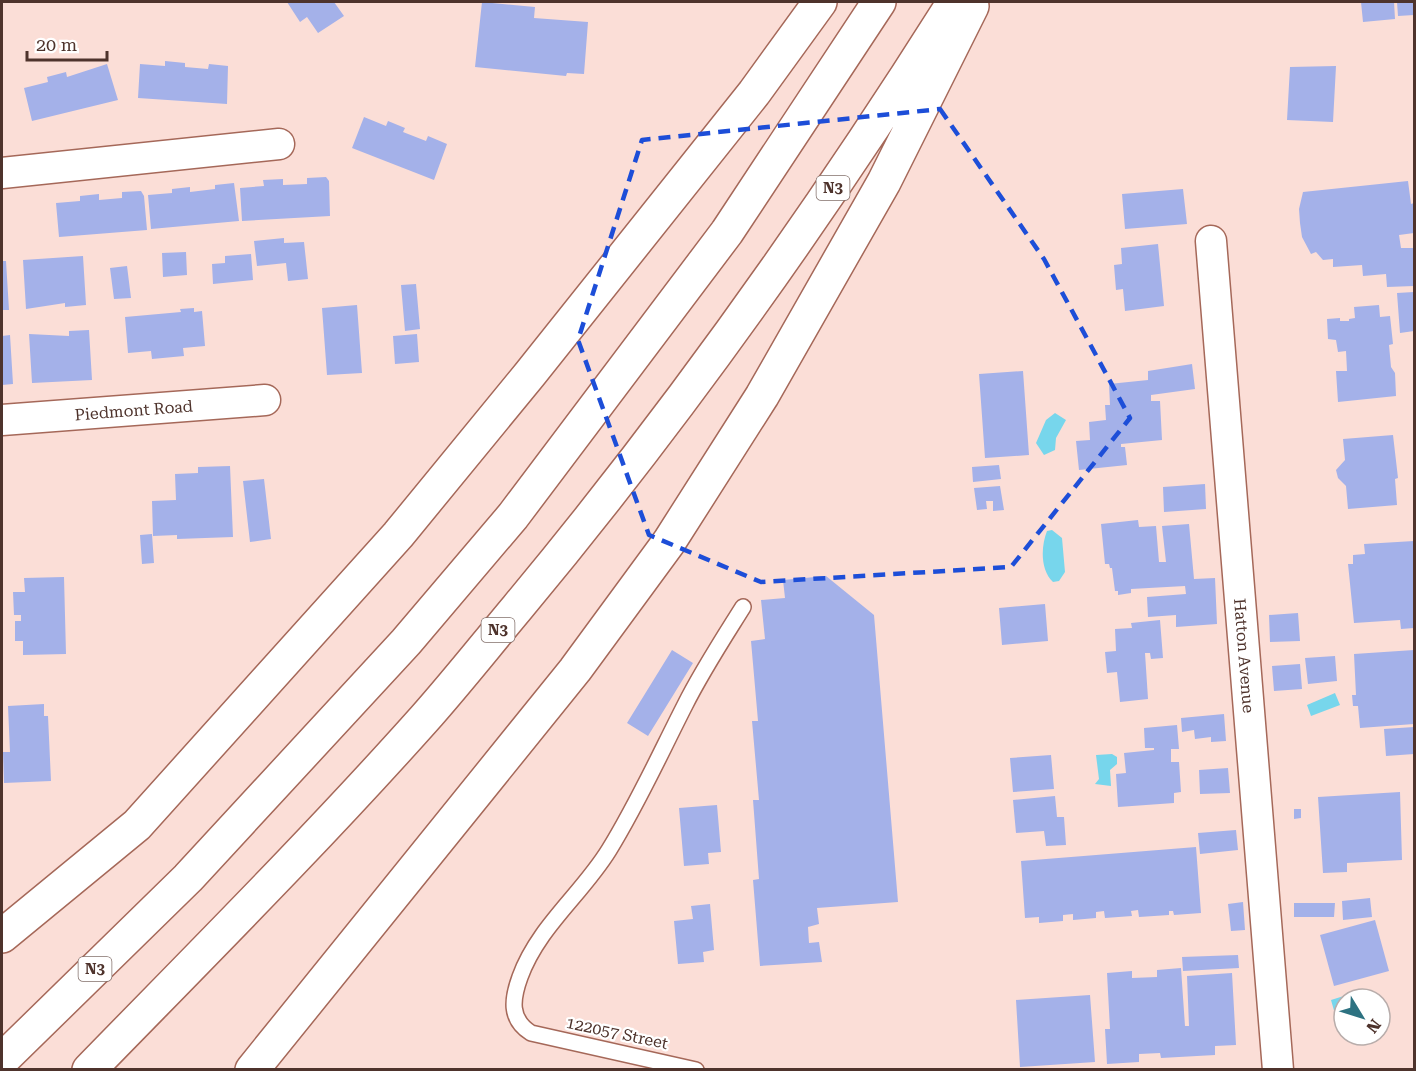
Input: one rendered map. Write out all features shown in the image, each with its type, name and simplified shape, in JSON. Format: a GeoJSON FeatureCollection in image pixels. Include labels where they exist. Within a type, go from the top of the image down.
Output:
{"type":"FeatureCollection","features":[{"type":"Feature","properties":{"kind":"highway"},"geometry":{"type":"LineString","coordinates":[[2,936],[137,825],[398,535],[530,374],[754,93],[820,2]]}},
{"type":"Feature","properties":{"kind":"highway","name":"N3"},"geometry":{"type":"LineString","coordinates":[[2,1060],[188,878],[406,642],[513,516],[727,232],[879,2]]}},
{"type":"Feature","properties":{"kind":"highway","name":"N3"},"geometry":{"type":"LineString","coordinates":[[89,1070],[278,877],[418,726],[586,524],[718,352],[868,138],[954,2]]}},
{"type":"Feature","properties":{"kind":"highway"},"geometry":{"type":"LineString","coordinates":[[252,1070],[575,670],[669,542],[762,396],[884,182],[974,2]]}},
{"type":"Feature","properties":{"kind":"street"},"geometry":{"type":"LineString","coordinates":[[2,173],[279,144]]}},
{"type":"Feature","properties":{"kind":"street","name":"Hatton Avenue"},"geometry":{"type":"LineString","coordinates":[[1211,241],[1278,1070]]}},
{"type":"Feature","properties":{"kind":"street","name":"Piedmont Road"},"geometry":{"type":"LineString","coordinates":[[2,420],[265,400]]}},
{"type":"Feature","properties":{"kind":"lane","name":"122057 Street"},"geometry":{"type":"LineString","coordinates":[[696,1070],[531,1033],[517,1020],[514,1011],[514,997],[528,959],[545,931],[608,853],[642,795],[685,704],[743,607]]}},
{"type":"Feature","properties":{"kind":"highlighted area"},"geometry":{"type":"Polygon","coordinates":[[[940,109],[1044,259],[1130,418],[1011,567],[761,582],[649,535],[578,340],[642,140],[940,109]]]}},
{"type":"Feature","properties":{"kind":"water"},"geometry":{"type":"Polygon","coordinates":[[[1055,413],[1066,420],[1056,438],[1055,450],[1044,455],[1036,443],[1046,420],[1055,413]]]}},
{"type":"Feature","properties":{"kind":"water"},"geometry":{"type":"Polygon","coordinates":[[[1052,530],[1062,538],[1065,572],[1059,581],[1053,582],[1046,571],[1043,558],[1045,537],[1047,531],[1052,530]]]}},
{"type":"Feature","properties":{"kind":"water"},"geometry":{"type":"Polygon","coordinates":[[[1335,693],[1340,705],[1311,716],[1307,705],[1335,693]]]}},
{"type":"Feature","properties":{"kind":"water"},"geometry":{"type":"Polygon","coordinates":[[[1112,754],[1117,757],[1117,764],[1110,770],[1111,786],[1095,784],[1099,779],[1096,755],[1112,754]]]}},
{"type":"Feature","properties":{"kind":"building"},"geometry":{"type":"Polygon","coordinates":[[[287,2],[334,2],[344,16],[318,33],[307,17],[300,22],[287,2]]]}},
{"type":"Feature","properties":{"kind":"building"},"geometry":{"type":"Polygon","coordinates":[[[482,2],[535,7],[534,18],[588,22],[584,74],[567,73],[566,76],[475,67],[482,2]]]}},
{"type":"Feature","properties":{"kind":"building"},"geometry":{"type":"Polygon","coordinates":[[[1361,2],[1394,2],[1395,19],[1363,22],[1361,2]]]}},
{"type":"Feature","properties":{"kind":"building"},"geometry":{"type":"Polygon","coordinates":[[[1397,2],[1414,2],[1414,15],[1398,16],[1397,2]]]}},
{"type":"Feature","properties":{"kind":"building"},"geometry":{"type":"Polygon","coordinates":[[[165,61],[185,63],[185,67],[208,69],[209,64],[228,66],[227,104],[138,98],[140,64],[165,66],[165,61]]]}},
{"type":"Feature","properties":{"kind":"building"},"geometry":{"type":"Polygon","coordinates":[[[107,64],[118,100],[32,121],[24,88],[48,82],[47,77],[66,72],[67,77],[107,64]]]}},
{"type":"Feature","properties":{"kind":"building"},"geometry":{"type":"Polygon","coordinates":[[[1336,66],[1333,122],[1287,120],[1290,67],[1336,66]]]}},
{"type":"Feature","properties":{"kind":"building"},"geometry":{"type":"Polygon","coordinates":[[[364,117],[386,126],[388,121],[405,128],[403,132],[426,141],[428,136],[447,144],[434,180],[352,148],[364,117]]]}},
{"type":"Feature","properties":{"kind":"building"},"geometry":{"type":"Polygon","coordinates":[[[326,177],[329,181],[330,216],[242,221],[240,188],[264,186],[263,180],[283,179],[283,185],[307,184],[307,178],[326,177]]]}},
{"type":"Feature","properties":{"kind":"building"},"geometry":{"type":"Polygon","coordinates":[[[1408,181],[1411,204],[1414,203],[1414,233],[1399,235],[1401,248],[1414,248],[1414,286],[1387,287],[1386,274],[1363,276],[1362,265],[1333,267],[1333,259],[1323,260],[1316,252],[1311,254],[1302,237],[1300,223],[1299,209],[1303,192],[1408,181]]]}},
{"type":"Feature","properties":{"kind":"building"},"geometry":{"type":"Polygon","coordinates":[[[234,183],[239,221],[151,229],[148,195],[172,193],[172,189],[190,187],[190,192],[215,189],[215,185],[234,183]]]}},
{"type":"Feature","properties":{"kind":"building"},"geometry":{"type":"Polygon","coordinates":[[[1183,189],[1187,224],[1125,229],[1122,194],[1183,189]]]}},
{"type":"Feature","properties":{"kind":"building"},"geometry":{"type":"Polygon","coordinates":[[[141,191],[144,196],[147,230],[59,237],[56,203],[80,201],[80,196],[99,194],[99,200],[122,198],[122,192],[141,191]]]}},
{"type":"Feature","properties":{"kind":"building"},"geometry":{"type":"Polygon","coordinates":[[[284,238],[284,243],[304,242],[308,279],[288,281],[286,263],[257,266],[254,241],[284,238]]]}},
{"type":"Feature","properties":{"kind":"building"},"geometry":{"type":"Polygon","coordinates":[[[1158,244],[1164,306],[1125,311],[1123,289],[1116,290],[1114,265],[1122,264],[1121,248],[1158,244]]]}},
{"type":"Feature","properties":{"kind":"building"},"geometry":{"type":"Polygon","coordinates":[[[186,252],[187,275],[163,277],[162,253],[186,252]]]}},
{"type":"Feature","properties":{"kind":"building"},"geometry":{"type":"Polygon","coordinates":[[[251,254],[253,280],[213,284],[212,264],[225,263],[225,256],[251,254]]]}},
{"type":"Feature","properties":{"kind":"building"},"geometry":{"type":"Polygon","coordinates":[[[83,256],[86,305],[65,307],[65,303],[26,309],[23,260],[83,256]]]}},
{"type":"Feature","properties":{"kind":"building"},"geometry":{"type":"Polygon","coordinates":[[[2,261],[6,261],[9,310],[2,310],[2,261]]]}},
{"type":"Feature","properties":{"kind":"building"},"geometry":{"type":"Polygon","coordinates":[[[127,266],[131,298],[114,299],[110,268],[127,266]]]}},
{"type":"Feature","properties":{"kind":"building"},"geometry":{"type":"Polygon","coordinates":[[[416,284],[420,329],[405,331],[401,285],[416,284]]]}},
{"type":"Feature","properties":{"kind":"building"},"geometry":{"type":"Polygon","coordinates":[[[1414,292],[1414,331],[1400,333],[1397,293],[1414,292]]]}},
{"type":"Feature","properties":{"kind":"building"},"geometry":{"type":"Polygon","coordinates":[[[357,305],[362,373],[327,375],[322,308],[357,305]]]}},
{"type":"Feature","properties":{"kind":"building"},"geometry":{"type":"Polygon","coordinates":[[[1379,305],[1380,317],[1390,316],[1393,344],[1389,345],[1391,367],[1395,373],[1396,396],[1338,402],[1336,371],[1347,371],[1346,351],[1338,352],[1336,340],[1328,339],[1327,319],[1340,318],[1340,321],[1349,321],[1355,318],[1354,307],[1379,305]]]}},
{"type":"Feature","properties":{"kind":"building"},"geometry":{"type":"Polygon","coordinates":[[[194,308],[194,312],[202,311],[205,346],[183,348],[184,356],[152,359],[151,351],[128,353],[125,317],[181,312],[180,309],[194,308]]]}},
{"type":"Feature","properties":{"kind":"building"},"geometry":{"type":"Polygon","coordinates":[[[89,330],[92,380],[32,383],[29,334],[69,336],[69,331],[89,330]]]}},
{"type":"Feature","properties":{"kind":"building"},"geometry":{"type":"Polygon","coordinates":[[[417,334],[419,362],[395,364],[393,336],[417,334]]]}},
{"type":"Feature","properties":{"kind":"building"},"geometry":{"type":"Polygon","coordinates":[[[10,335],[13,384],[2,385],[2,336],[10,335]]]}},
{"type":"Feature","properties":{"kind":"building"},"geometry":{"type":"Polygon","coordinates":[[[1192,364],[1195,389],[1151,395],[1151,401],[1160,401],[1162,440],[1121,444],[1121,447],[1125,447],[1127,465],[1079,470],[1076,441],[1090,440],[1089,422],[1106,420],[1105,405],[1110,405],[1109,384],[1148,380],[1148,371],[1192,364]]]}},
{"type":"Feature","properties":{"kind":"building"},"geometry":{"type":"Polygon","coordinates":[[[1023,371],[1029,455],[985,458],[979,374],[1023,371]]]}},
{"type":"Feature","properties":{"kind":"building"},"geometry":{"type":"Polygon","coordinates":[[[1393,435],[1398,478],[1395,479],[1397,505],[1348,509],[1346,486],[1338,478],[1336,470],[1345,460],[1343,439],[1393,435]]]}},
{"type":"Feature","properties":{"kind":"building"},"geometry":{"type":"Polygon","coordinates":[[[999,465],[1001,479],[973,482],[972,467],[999,465]]]}},
{"type":"Feature","properties":{"kind":"building"},"geometry":{"type":"Polygon","coordinates":[[[230,466],[233,537],[177,539],[177,535],[153,536],[152,501],[176,500],[175,474],[198,473],[198,467],[230,466]]]}},
{"type":"Feature","properties":{"kind":"building"},"geometry":{"type":"Polygon","coordinates":[[[264,479],[271,539],[250,542],[243,481],[264,479]]]}},
{"type":"Feature","properties":{"kind":"building"},"geometry":{"type":"Polygon","coordinates":[[[1205,484],[1206,509],[1164,512],[1163,487],[1205,484]]]}},
{"type":"Feature","properties":{"kind":"building"},"geometry":{"type":"Polygon","coordinates":[[[1000,486],[1004,510],[993,511],[993,501],[986,501],[987,509],[977,510],[974,488],[1000,486]]]}},
{"type":"Feature","properties":{"kind":"building"},"geometry":{"type":"Polygon","coordinates":[[[1138,520],[1139,527],[1156,526],[1159,562],[1166,562],[1162,526],[1189,524],[1194,579],[1215,578],[1217,624],[1176,627],[1176,615],[1148,617],[1147,597],[1186,594],[1185,586],[1131,589],[1131,593],[1118,595],[1118,591],[1115,591],[1112,568],[1109,564],[1105,564],[1101,524],[1138,520]]]}},
{"type":"Feature","properties":{"kind":"building"},"geometry":{"type":"Polygon","coordinates":[[[152,534],[154,563],[142,564],[140,535],[152,534]]]}},
{"type":"Feature","properties":{"kind":"building"},"geometry":{"type":"Polygon","coordinates":[[[1414,541],[1414,628],[1401,629],[1400,620],[1354,623],[1348,564],[1353,564],[1353,555],[1365,554],[1364,544],[1414,541]]]}},
{"type":"Feature","properties":{"kind":"building"},"geometry":{"type":"Polygon","coordinates":[[[826,576],[874,615],[898,902],[817,908],[819,924],[808,927],[809,943],[819,942],[822,962],[760,966],[753,880],[759,879],[753,800],[759,800],[752,721],[758,721],[751,641],[765,639],[761,600],[785,598],[783,580],[826,576]]]}},
{"type":"Feature","properties":{"kind":"building"},"geometry":{"type":"Polygon","coordinates":[[[64,577],[66,654],[23,655],[23,641],[15,641],[15,621],[21,621],[21,615],[14,615],[13,592],[25,592],[24,578],[64,577]]]}},
{"type":"Feature","properties":{"kind":"building"},"geometry":{"type":"Polygon","coordinates":[[[1045,604],[1048,641],[1002,645],[999,608],[1045,604]]]}},
{"type":"Feature","properties":{"kind":"building"},"geometry":{"type":"Polygon","coordinates":[[[1298,613],[1300,641],[1270,642],[1269,615],[1298,613]]]}},
{"type":"Feature","properties":{"kind":"building"},"geometry":{"type":"Polygon","coordinates":[[[1160,620],[1163,658],[1151,659],[1150,653],[1145,653],[1148,699],[1120,702],[1117,672],[1107,673],[1105,652],[1116,651],[1115,629],[1132,628],[1131,623],[1160,620]]]}},
{"type":"Feature","properties":{"kind":"building"},"geometry":{"type":"Polygon","coordinates":[[[672,650],[693,663],[648,736],[627,723],[672,650]]]}},
{"type":"Feature","properties":{"kind":"building"},"geometry":{"type":"Polygon","coordinates":[[[1414,650],[1414,724],[1360,728],[1358,706],[1353,706],[1352,695],[1356,695],[1354,654],[1414,650]]]}},
{"type":"Feature","properties":{"kind":"building"},"geometry":{"type":"Polygon","coordinates":[[[1335,656],[1337,681],[1308,684],[1305,658],[1335,656]]]}},
{"type":"Feature","properties":{"kind":"building"},"geometry":{"type":"Polygon","coordinates":[[[1300,664],[1302,689],[1274,691],[1272,666],[1300,664]]]}},
{"type":"Feature","properties":{"kind":"building"},"geometry":{"type":"Polygon","coordinates":[[[44,704],[44,716],[48,716],[51,781],[4,783],[3,752],[10,752],[8,706],[44,704]]]}},
{"type":"Feature","properties":{"kind":"building"},"geometry":{"type":"Polygon","coordinates":[[[1224,714],[1226,741],[1211,742],[1211,737],[1195,739],[1194,730],[1182,732],[1181,718],[1224,714]]]}},
{"type":"Feature","properties":{"kind":"building"},"geometry":{"type":"Polygon","coordinates":[[[1177,725],[1179,749],[1171,749],[1171,762],[1179,762],[1181,792],[1174,793],[1174,803],[1118,807],[1116,774],[1126,773],[1124,753],[1154,750],[1154,748],[1145,748],[1144,728],[1177,725]]]}},
{"type":"Feature","properties":{"kind":"building"},"geometry":{"type":"Polygon","coordinates":[[[1414,727],[1414,754],[1386,756],[1384,729],[1414,727]]]}},
{"type":"Feature","properties":{"kind":"building"},"geometry":{"type":"Polygon","coordinates":[[[1051,755],[1054,789],[1013,792],[1010,758],[1051,755]]]}},
{"type":"Feature","properties":{"kind":"building"},"geometry":{"type":"Polygon","coordinates":[[[1228,768],[1230,793],[1200,794],[1199,770],[1228,768]]]}},
{"type":"Feature","properties":{"kind":"building"},"geometry":{"type":"Polygon","coordinates":[[[1400,792],[1402,860],[1347,863],[1347,872],[1323,873],[1318,797],[1400,792]]]}},
{"type":"Feature","properties":{"kind":"building"},"geometry":{"type":"Polygon","coordinates":[[[1055,796],[1057,817],[1064,817],[1066,845],[1046,846],[1044,831],[1016,833],[1013,800],[1055,796]]]}},
{"type":"Feature","properties":{"kind":"building"},"geometry":{"type":"Polygon","coordinates":[[[717,805],[721,852],[708,853],[709,864],[684,866],[679,808],[717,805]]]}},
{"type":"Feature","properties":{"kind":"building"},"geometry":{"type":"Polygon","coordinates":[[[1294,809],[1301,809],[1301,818],[1294,819],[1294,809]]]}},
{"type":"Feature","properties":{"kind":"building"},"geometry":{"type":"Polygon","coordinates":[[[1236,830],[1238,850],[1200,854],[1198,833],[1236,830]]]}},
{"type":"Feature","properties":{"kind":"building"},"geometry":{"type":"Polygon","coordinates":[[[1196,847],[1201,913],[1174,915],[1173,911],[1169,911],[1169,915],[1139,917],[1138,910],[1131,911],[1132,916],[1105,918],[1104,911],[1096,912],[1096,918],[1073,920],[1073,914],[1063,915],[1063,921],[1039,923],[1039,917],[1025,918],[1021,861],[1196,847]]]}},
{"type":"Feature","properties":{"kind":"building"},"geometry":{"type":"Polygon","coordinates":[[[1370,898],[1372,917],[1343,920],[1342,901],[1370,898]]]}},
{"type":"Feature","properties":{"kind":"building"},"geometry":{"type":"Polygon","coordinates":[[[1243,902],[1245,930],[1231,931],[1228,904],[1243,902]]]}},
{"type":"Feature","properties":{"kind":"building"},"geometry":{"type":"Polygon","coordinates":[[[1294,903],[1335,903],[1334,917],[1294,917],[1294,903]]]}},
{"type":"Feature","properties":{"kind":"building"},"geometry":{"type":"Polygon","coordinates":[[[710,904],[714,950],[703,952],[704,962],[678,964],[674,921],[693,919],[691,906],[710,904]]]}},
{"type":"Feature","properties":{"kind":"building"},"geometry":{"type":"Polygon","coordinates":[[[1375,920],[1389,971],[1334,986],[1320,935],[1375,920]]]}},
{"type":"Feature","properties":{"kind":"building"},"geometry":{"type":"Polygon","coordinates":[[[1238,955],[1239,968],[1183,971],[1182,957],[1238,955]]]}},
{"type":"Feature","properties":{"kind":"building"},"geometry":{"type":"Polygon","coordinates":[[[1181,968],[1185,1026],[1189,1026],[1187,976],[1232,973],[1236,1045],[1215,1046],[1215,1055],[1161,1058],[1160,1053],[1139,1054],[1139,1062],[1107,1064],[1105,1029],[1110,1029],[1107,973],[1132,971],[1132,978],[1157,977],[1157,970],[1181,968]]]}},
{"type":"Feature","properties":{"kind":"building"},"geometry":{"type":"Polygon","coordinates":[[[1090,995],[1095,1062],[1020,1067],[1016,1000],[1090,995]]]}}]}
